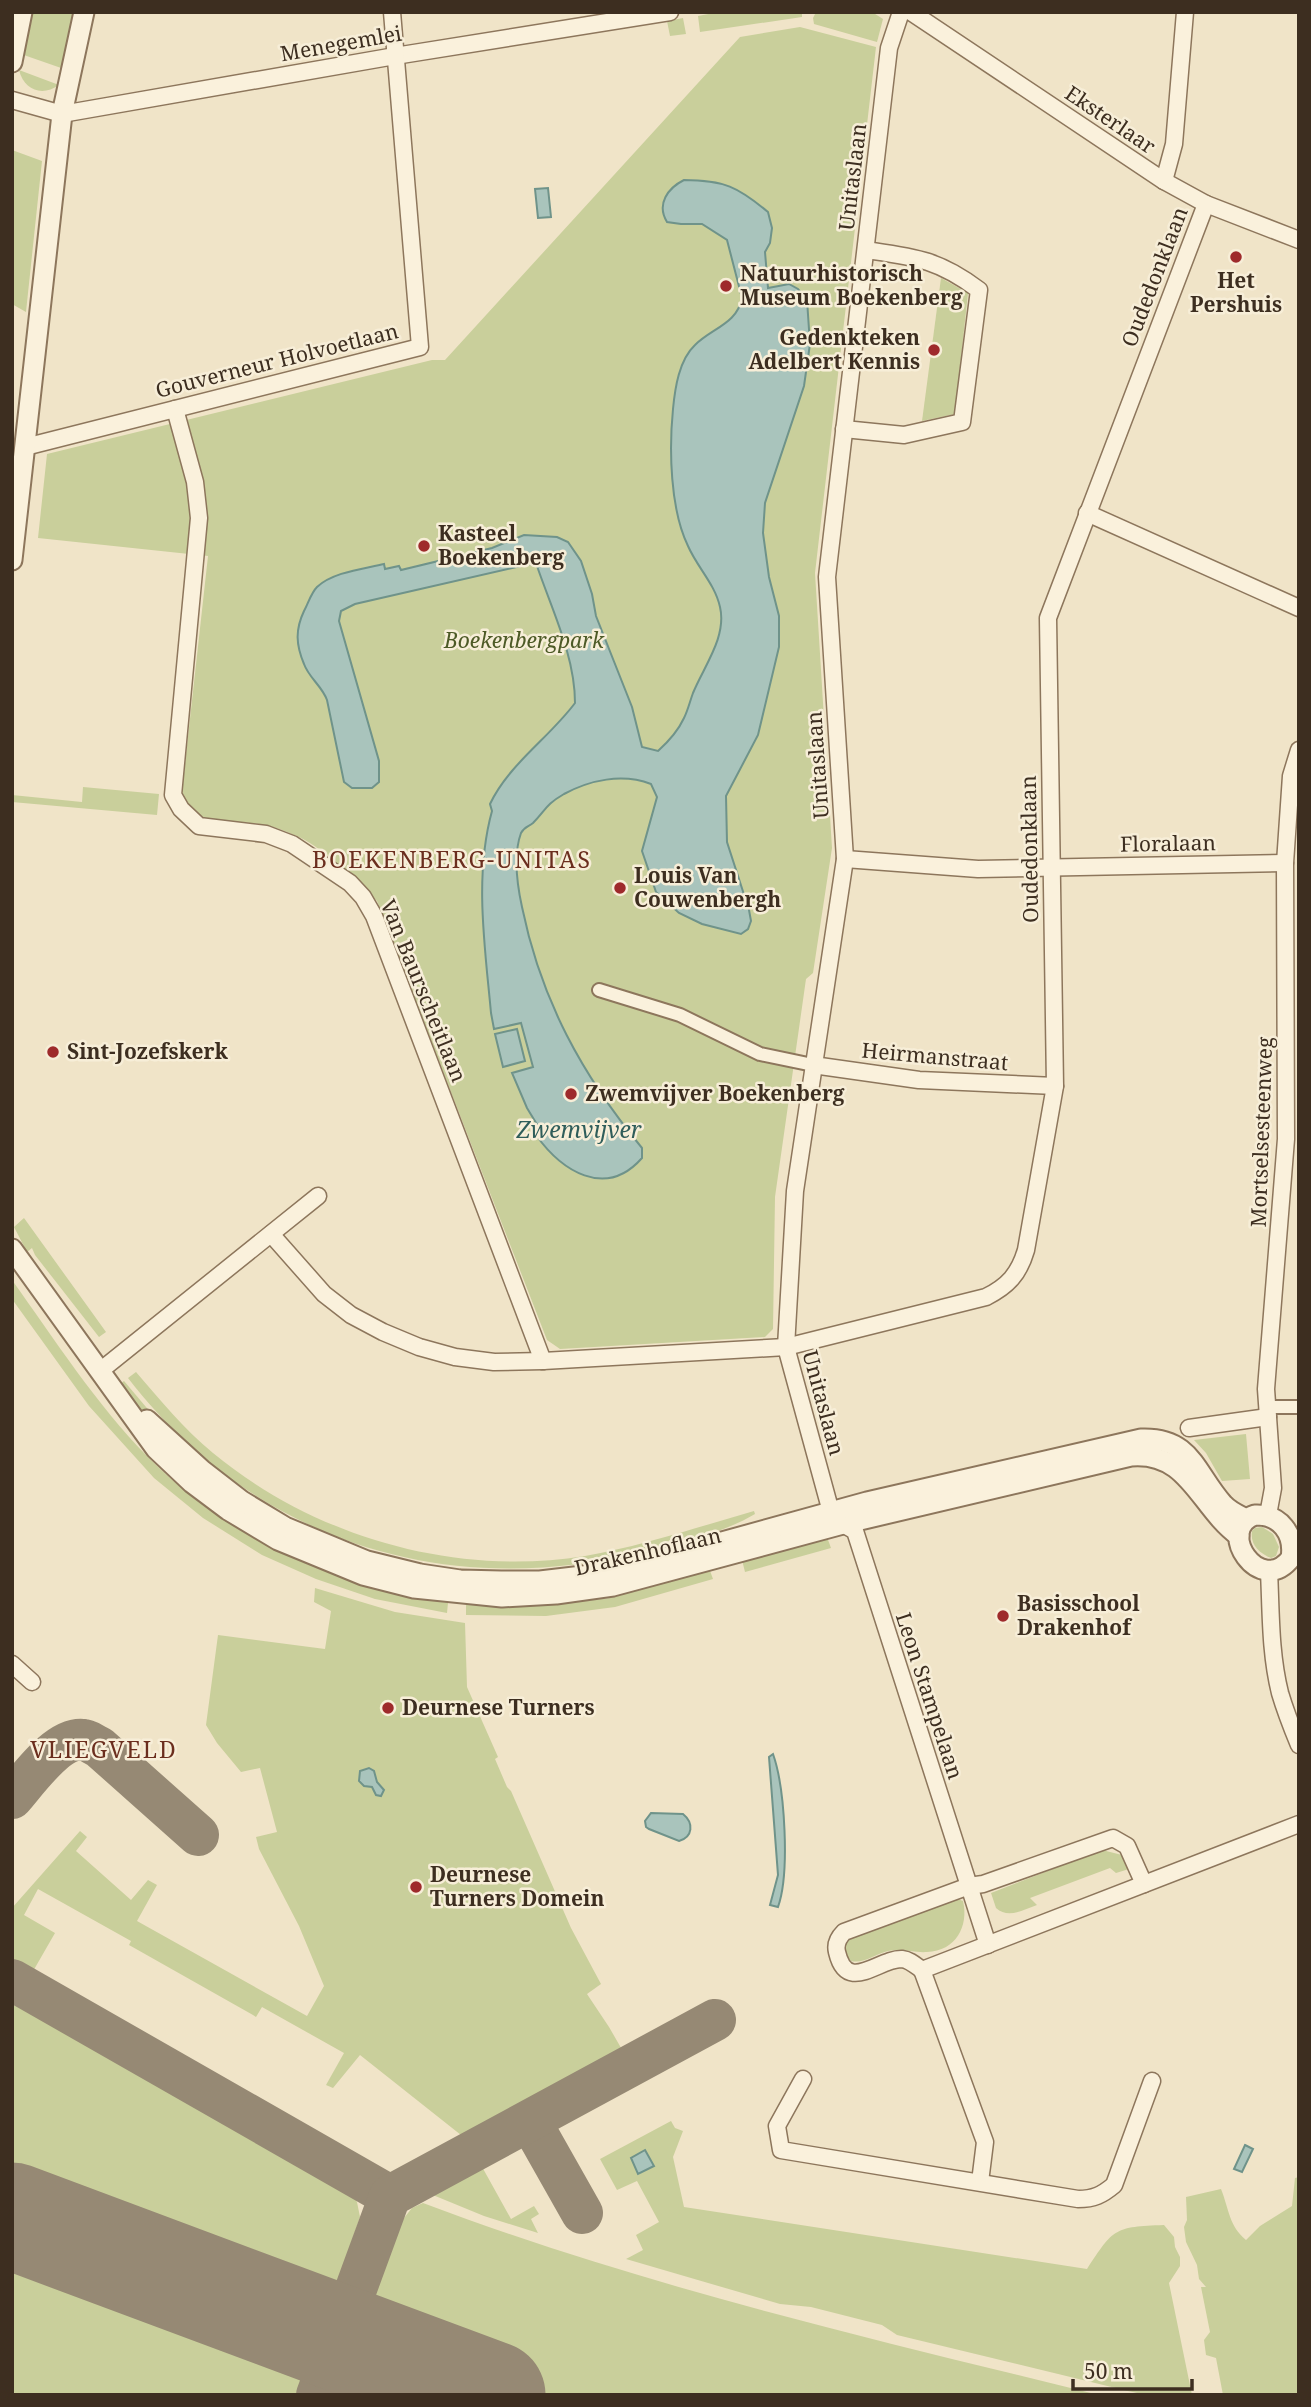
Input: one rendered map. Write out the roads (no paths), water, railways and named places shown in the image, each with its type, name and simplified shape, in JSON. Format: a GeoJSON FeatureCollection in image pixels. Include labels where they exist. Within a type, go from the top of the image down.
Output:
{"type":"FeatureCollection","features":[{"type":"Feature","properties":{"kind":"street"},"geometry":{"type":"LineString","coordinates":[[12,20],[21,12]]}},
{"type":"Feature","properties":{"kind":"street"},"geometry":{"type":"LineString","coordinates":[[12,62],[21,12]]}},
{"type":"Feature","properties":{"kind":"street"},"geometry":{"type":"LineString","coordinates":[[12,560],[19,449],[61,114],[84,12]]}},
{"type":"Feature","properties":{"kind":"street"},"geometry":{"type":"LineString","coordinates":[[392,12],[395,56]]}},
{"type":"Feature","properties":{"kind":"street","name":"Menegemlei"},"geometry":{"type":"LineString","coordinates":[[61,114],[395,56],[584,19],[670,12]]}},
{"type":"Feature","properties":{"kind":"street","name":"Unitaslaan"},"geometry":{"type":"LineString","coordinates":[[837,1518],[786,1347],[795,1191],[845,859],[827,577],[889,48],[901,12]]}},
{"type":"Feature","properties":{"kind":"street","name":"Eksterlaar"},"geometry":{"type":"LineString","coordinates":[[911,12],[1164,181],[1206,204],[1299,240]]}},
{"type":"Feature","properties":{"kind":"street"},"geometry":{"type":"LineString","coordinates":[[1164,181],[1174,144],[1185,12]]}},
{"type":"Feature","properties":{"kind":"street","name":"Gouverneur Holvoetlaan"},"geometry":{"type":"LineString","coordinates":[[19,449],[420,346],[395,56]]}},
{"type":"Feature","properties":{"kind":"street"},"geometry":{"type":"LineString","coordinates":[[12,100],[61,114]]}},
{"type":"Feature","properties":{"kind":"street","name":"Oudedonklaan"},"geometry":{"type":"LineString","coordinates":[[271,1234],[324,1294],[351,1315],[419,1347],[455,1357],[494,1362],[543,1362],[786,1347],[986,1297],[1008,1284],[1021,1265],[1026,1250],[1055,1086],[1048,618],[1206,204]]}},
{"type":"Feature","properties":{"kind":"street"},"geometry":{"type":"LineString","coordinates":[[844,429],[904,435],[962,422],[972,341],[978,290],[957,273],[920,258],[866,250]]}},
{"type":"Feature","properties":{"kind":"street","name":"Van Baurscheitlaan"},"geometry":{"type":"LineString","coordinates":[[175,409],[195,482],[200,518],[173,795],[181,808],[199,826],[280,838],[350,883],[363,897],[384,941],[543,1362]]}},
{"type":"Feature","properties":{"kind":"street"},"geometry":{"type":"LineString","coordinates":[[1087,513],[1299,608]]}},
{"type":"Feature","properties":{"kind":"street","name":"Mortselsesteenweg"},"geometry":{"type":"LineString","coordinates":[[1268,1516],[1273,1488],[1266,1389],[1286,1139],[1285,863],[1291,776],[1299,750]]}},
{"type":"Feature","properties":{"kind":"street","name":"Floralaan"},"geometry":{"type":"LineString","coordinates":[[845,859],[978,869],[1285,863]]}},
{"type":"Feature","properties":{"kind":"street"},"geometry":{"type":"LineString","coordinates":[[599,990],[680,1015],[760,1054],[813,1065]]}},
{"type":"Feature","properties":{"kind":"street","name":"Heirmanstraat"},"geometry":{"type":"LineString","coordinates":[[813,1065],[919,1080],[1055,1086]]}},
{"type":"Feature","properties":{"kind":"street"},"geometry":{"type":"LineString","coordinates":[[100,1371],[318,1196]]}},
{"type":"Feature","properties":{"kind":"street","name":"Drakenhoflaan"},"geometry":{"type":"LineString","coordinates":[[12,1249],[100,1371],[166,1439],[242,1501],[285,1527],[367,1561],[420,1574],[501,1581],[540,1581],[591,1575],[837,1518],[1117,1443],[1153,1438],[1174,1445],[1191,1458],[1242,1528]]}},
{"type":"Feature","properties":{"kind":"street"},"geometry":{"type":"LineString","coordinates":[[1189,1428],[1299,1407]]}},
{"type":"Feature","properties":{"kind":"street"},"geometry":{"type":"LineString","coordinates":[[1255,1515],[1268,1516],[1284,1527],[1295,1554],[1283,1566],[1269,1571],[1256,1567],[1243,1552],[1242,1528],[1255,1515]]}},
{"type":"Feature","properties":{"kind":"street","name":"Leon Stampelaan"},"geometry":{"type":"LineString","coordinates":[[837,1518],[855,1531],[988,1945]]}},
{"type":"Feature","properties":{"kind":"street"},"geometry":{"type":"LineString","coordinates":[[1269,1571],[1272,1650],[1283,1703],[1299,1745]]}},
{"type":"Feature","properties":{"kind":"street"},"geometry":{"type":"LineString","coordinates":[[12,1664],[32,1682]]}},
{"type":"Feature","properties":{"kind":"street"},"geometry":{"type":"LineString","coordinates":[[922,1969],[1299,1824]]}},
{"type":"Feature","properties":{"kind":"street"},"geometry":{"type":"LineString","coordinates":[[980,2182],[985,2142],[922,1969],[902,1959],[865,1972],[848,1971],[843,1967],[836,1951],[839,1937],[844,1932],[969,1886],[983,1884],[1114,1838],[1127,1846],[1144,1884]]}},
{"type":"Feature","properties":{"kind":"street"},"geometry":{"type":"LineString","coordinates":[[803,2079],[776,2126],[781,2150],[1078,2199],[1092,2199],[1114,2185],[1152,2081]]}},
{"type":"Feature","properties":{"kind":"water","name":"Zwemvijver"},"geometry":{"type":"Polygon","coordinates":[[[684,180],[710,181],[730,187],[748,196],[768,212],[772,228],[770,243],[765,252],[768,288],[789,284],[798,289],[807,300],[810,344],[804,386],[765,503],[763,533],[769,577],[779,616],[779,647],[758,735],[726,796],[727,842],[749,910],[751,921],[748,929],[741,934],[702,924],[679,913],[656,892],[642,851],[657,797],[651,784],[618,779],[595,782],[574,789],[549,805],[521,833],[517,851],[519,889],[540,974],[552,1005],[583,1064],[642,1148],[642,1158],[628,1171],[613,1177],[599,1178],[571,1169],[546,1148],[536,1135],[541,1131],[527,1108],[512,1073],[533,1067],[521,1023],[494,1029],[491,1013],[482,912],[483,861],[492,811],[490,804],[518,764],[575,703],[567,651],[537,566],[530,564],[355,604],[341,611],[339,621],[379,761],[379,782],[372,788],[352,788],[344,782],[327,700],[304,664],[299,650],[298,631],[315,589],[340,574],[384,564],[385,569],[399,566],[401,570],[492,548],[524,535],[557,537],[568,542],[581,561],[596,616],[632,707],[642,747],[658,751],[672,736],[684,718],[713,651],[721,618],[718,599],[682,531],[674,497],[671,460],[675,392],[685,358],[695,345],[735,314],[742,298],[727,240],[702,224],[667,222],[663,209],[665,197],[673,187],[684,180]]]}},
{"type":"Feature","properties":{"kind":"water"},"geometry":{"type":"Polygon","coordinates":[[[548,188],[551,217],[538,218],[535,189],[548,188]]]}},
{"type":"Feature","properties":{"kind":"water"},"geometry":{"type":"Polygon","coordinates":[[[517,1029],[525,1061],[503,1067],[495,1034],[517,1029]]]}},
{"type":"Feature","properties":{"kind":"water"},"geometry":{"type":"Polygon","coordinates":[[[773,1754],[781,1787],[785,1853],[778,1907],[770,1905],[778,1875],[769,1757],[773,1754]]]}},
{"type":"Feature","properties":{"kind":"water"},"geometry":{"type":"Polygon","coordinates":[[[369,1768],[374,1771],[377,1782],[384,1790],[381,1796],[376,1795],[372,1787],[364,1786],[359,1781],[360,1771],[369,1768]]]}},
{"type":"Feature","properties":{"kind":"water"},"geometry":{"type":"Polygon","coordinates":[[[651,1813],[683,1814],[689,1821],[689,1833],[679,1841],[649,1829],[645,1821],[651,1813]]]}},
{"type":"Feature","properties":{"kind":"water"},"geometry":{"type":"Polygon","coordinates":[[[1245,2145],[1253,2149],[1242,2172],[1234,2169],[1245,2145]]]}},
{"type":"Feature","properties":{"kind":"water"},"geometry":{"type":"Polygon","coordinates":[[[645,2150],[654,2166],[638,2174],[631,2158],[645,2150]]]}},
{"type":"Feature","properties":{"kind":"place","name":"Het Pershuis"},"geometry":{"type":"Point","coordinates":[1236,257]}},
{"type":"Feature","properties":{"kind":"place","name":"Natuurhistorisch Museum Boekenberg"},"geometry":{"type":"Point","coordinates":[726,286]}},
{"type":"Feature","properties":{"kind":"place","name":"Gedenkteken Adelbert Kennis"},"geometry":{"type":"Point","coordinates":[934,350]}},
{"type":"Feature","properties":{"kind":"place","name":"Kasteel Boekenberg"},"geometry":{"type":"Point","coordinates":[424,546]}},
{"type":"Feature","properties":{"kind":"place","name":"Louis Van Couwenbergh"},"geometry":{"type":"Point","coordinates":[620,888]}},
{"type":"Feature","properties":{"kind":"place","name":"Sint-Jozefskerk"},"geometry":{"type":"Point","coordinates":[53,1052]}},
{"type":"Feature","properties":{"kind":"place","name":"Zwemvijver Boekenberg"},"geometry":{"type":"Point","coordinates":[571,1094]}},
{"type":"Feature","properties":{"kind":"place","name":"Basisschool Drakenhof"},"geometry":{"type":"Point","coordinates":[1003,1616]}},
{"type":"Feature","properties":{"kind":"place","name":"Deurnese Turners"},"geometry":{"type":"Point","coordinates":[388,1708]}},
{"type":"Feature","properties":{"kind":"place","name":"Deurnese Turners Domein"},"geometry":{"type":"Point","coordinates":[416,1887]}},
{"type":"Feature","properties":{"kind":"district","name":"BOEKENBERG-UNITAS"},"geometry":{"type":"Point","coordinates":[452,860]}},
{"type":"Feature","properties":{"kind":"district","name":"VLIEGVELD"},"geometry":{"type":"Point","coordinates":[104,1750]}},
{"type":"Feature","properties":{"kind":"park label","name":"Boekenbergpark"},"geometry":{"type":"Point","coordinates":[524,641]}}]}
